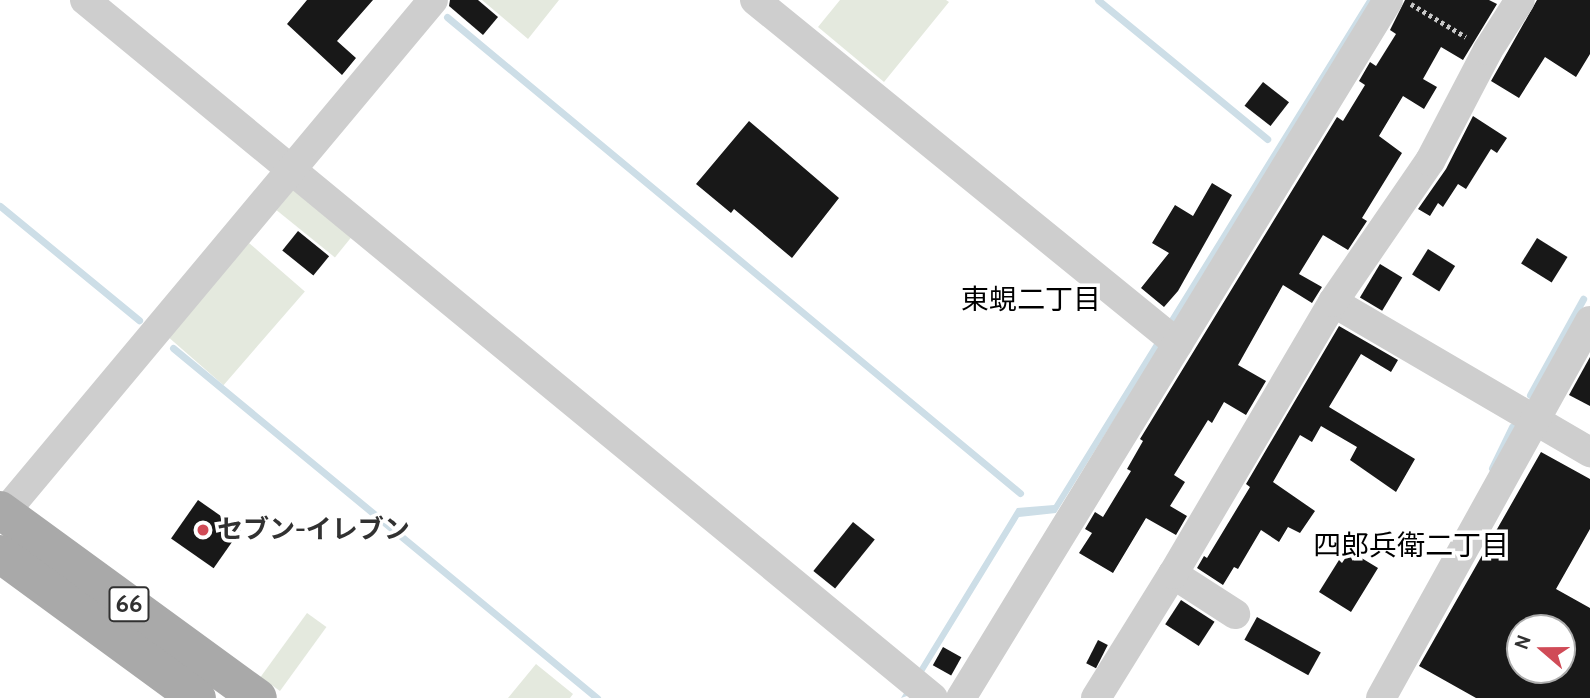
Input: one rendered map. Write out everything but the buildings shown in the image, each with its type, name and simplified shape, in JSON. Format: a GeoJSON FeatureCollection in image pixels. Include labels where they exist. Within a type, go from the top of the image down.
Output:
{"type":"FeatureCollection","features":[{"type":"Feature","properties":{"kind":"main road","name":"66"},"geometry":{"type":"LineString","coordinates":[[5,503],[258,698]]}},
{"type":"Feature","properties":{"kind":"main road","name":"66"},"geometry":{"type":"LineString","coordinates":[[0,554],[197,698]]}},
{"type":"Feature","properties":{"kind":"street"},"geometry":{"type":"LineString","coordinates":[[85,0],[920,687]]}},
{"type":"Feature","properties":{"kind":"street"},"geometry":{"type":"LineString","coordinates":[[5,503],[291,171],[433,0]]}},
{"type":"Feature","properties":{"kind":"street"},"geometry":{"type":"LineString","coordinates":[[755,0],[1169,336]]}},
{"type":"Feature","properties":{"kind":"street"},"geometry":{"type":"LineString","coordinates":[[961,698],[1169,336],[1388,0]]}},
{"type":"Feature","properties":{"kind":"street"},"geometry":{"type":"LineString","coordinates":[[1096,698],[1174,574],[1333,302],[1430,161],[1488,50],[1520,0]]}},
{"type":"Feature","properties":{"kind":"street"},"geometry":{"type":"LineString","coordinates":[[1333,302],[1590,452]]}},
{"type":"Feature","properties":{"kind":"street"},"geometry":{"type":"LineString","coordinates":[[1381,698],[1590,321]]}},
{"type":"Feature","properties":{"kind":"street"},"geometry":{"type":"LineString","coordinates":[[1174,574],[1235,614]]}},
{"type":"Feature","properties":{"kind":"path"},"geometry":{"type":"LineString","coordinates":[[1404,0],[1488,50]]}},
{"type":"Feature","properties":{"kind":"shaded area"},"geometry":{"type":"Polygon","coordinates":[[[482,0],[559,0],[528,39],[482,0]]]}},
{"type":"Feature","properties":{"kind":"shaded area"},"geometry":{"type":"Polygon","coordinates":[[[840,0],[949,2],[884,82],[818,27],[840,0]]]}},
{"type":"Feature","properties":{"kind":"shaded area"},"geometry":{"type":"Polygon","coordinates":[[[1367,0],[1376,0],[1056,513],[1019,517],[910,695],[901,698],[1017,508],[1054,505],[1367,0]]]}},
{"type":"Feature","properties":{"kind":"shaded area"},"geometry":{"type":"Polygon","coordinates":[[[293,190],[351,237],[335,257],[277,210],[293,190]]]}},
{"type":"Feature","properties":{"kind":"shaded area"},"geometry":{"type":"Polygon","coordinates":[[[249,243],[305,292],[223,385],[168,337],[249,243]]]}},
{"type":"Feature","properties":{"kind":"shaded area"},"geometry":{"type":"Polygon","coordinates":[[[307,613],[326,627],[280,691],[261,677],[307,613]]]}},
{"type":"Feature","properties":{"kind":"shaded area"},"geometry":{"type":"Polygon","coordinates":[[[536,664],[573,694],[570,698],[508,698],[536,664]]]}},
{"type":"Feature","properties":{"kind":"waterway"},"geometry":{"type":"LineString","coordinates":[[1098,0],[1267,139]]}},
{"type":"Feature","properties":{"kind":"waterway"},"geometry":{"type":"LineString","coordinates":[[447,17],[1020,493]]}},
{"type":"Feature","properties":{"kind":"waterway"},"geometry":{"type":"LineString","coordinates":[[0,206],[139,320]]}},
{"type":"Feature","properties":{"kind":"waterway"},"geometry":{"type":"LineString","coordinates":[[1530,395],[1583,299]]}},
{"type":"Feature","properties":{"kind":"waterway"},"geometry":{"type":"LineString","coordinates":[[173,348],[597,698]]}},
{"type":"Feature","properties":{"kind":"waterway"},"geometry":{"type":"LineString","coordinates":[[1492,468],[1512,427]]}},
{"type":"Feature","properties":{"kind":"place","name":"セブン-イレブン"},"geometry":{"type":"Point","coordinates":[203,530]}},
{"type":"Feature","properties":{"kind":"district","name":"東蜆二丁目"},"geometry":{"type":"Point","coordinates":[1031,299]}},
{"type":"Feature","properties":{"kind":"district","name":"四郎兵衛二丁目"},"geometry":{"type":"Point","coordinates":[1411,545]}}]}
